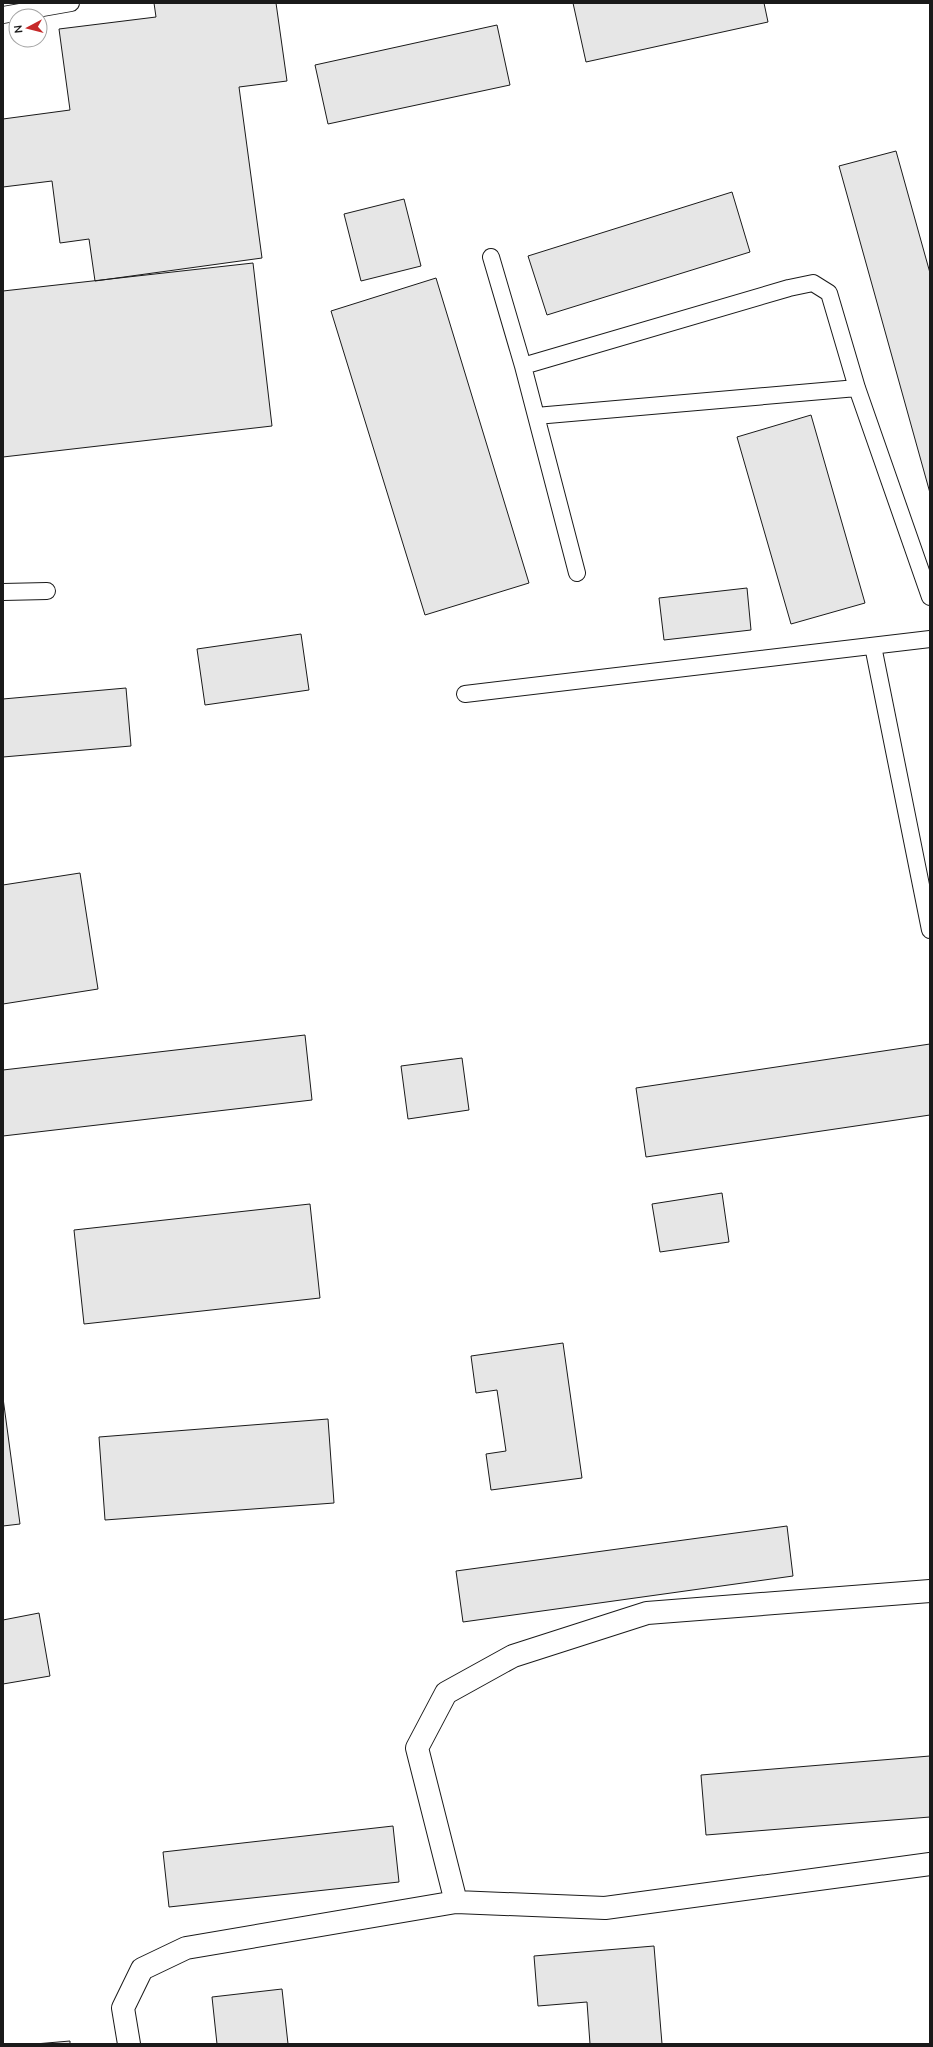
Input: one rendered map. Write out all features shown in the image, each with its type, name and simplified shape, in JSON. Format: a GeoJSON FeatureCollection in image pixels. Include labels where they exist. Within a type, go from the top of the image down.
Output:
{"type":"FeatureCollection","features":[{"type":"Feature","properties":{"kind":"street"},"geometry":{"type":"LineString","coordinates":[[456,1902],[417,1748],[446,1693],[513,1656],[647,1613],[930,1591]]}},
{"type":"Feature","properties":{"kind":"street"},"geometry":{"type":"LineString","coordinates":[[129,2044],[123,2008],[142,1969],[186,1948],[456,1902],[605,1908],[930,1864]]}},
{"type":"Feature","properties":{"kind":"lane"},"geometry":{"type":"LineString","coordinates":[[3,15],[72,3]]}},
{"type":"Feature","properties":{"kind":"lane"},"geometry":{"type":"LineString","coordinates":[[491,257],[523,366],[577,574]]}},
{"type":"Feature","properties":{"kind":"lane"},"geometry":{"type":"LineString","coordinates":[[523,366],[789,288],[813,283],[830,293],[857,388],[930,597]]}},
{"type":"Feature","properties":{"kind":"lane"},"geometry":{"type":"LineString","coordinates":[[536,416],[857,388]]}},
{"type":"Feature","properties":{"kind":"lane"},"geometry":{"type":"LineString","coordinates":[[3,592],[47,591]]}},
{"type":"Feature","properties":{"kind":"lane"},"geometry":{"type":"LineString","coordinates":[[465,694],[930,639]]}},
{"type":"Feature","properties":{"kind":"lane"},"geometry":{"type":"LineString","coordinates":[[873,646],[930,930]]}},
{"type":"Feature","properties":{"kind":"building"},"geometry":{"type":"Polygon","coordinates":[[[154,3],[276,3],[287,81],[239,87],[262,258],[95,281],[89,239],[60,243],[52,181],[3,187],[3,119],[70,110],[59,29],[156,17],[154,3]]]}},
{"type":"Feature","properties":{"kind":"building"},"geometry":{"type":"Polygon","coordinates":[[[573,3],[764,3],[768,22],[586,62],[573,3]]]}},
{"type":"Feature","properties":{"kind":"building"},"geometry":{"type":"Polygon","coordinates":[[[497,25],[510,85],[328,124],[315,65],[497,25]]]}},
{"type":"Feature","properties":{"kind":"building"},"geometry":{"type":"Polygon","coordinates":[[[896,151],[930,273],[930,493],[839,166],[896,151]]]}},
{"type":"Feature","properties":{"kind":"building"},"geometry":{"type":"Polygon","coordinates":[[[732,192],[750,252],[547,315],[528,256],[732,192]]]}},
{"type":"Feature","properties":{"kind":"building"},"geometry":{"type":"Polygon","coordinates":[[[404,199],[421,266],[361,281],[344,214],[404,199]]]}},
{"type":"Feature","properties":{"kind":"building"},"geometry":{"type":"Polygon","coordinates":[[[253,263],[272,426],[3,457],[3,291],[253,263]]]}},
{"type":"Feature","properties":{"kind":"building"},"geometry":{"type":"Polygon","coordinates":[[[436,278],[529,583],[425,615],[331,311],[436,278]]]}},
{"type":"Feature","properties":{"kind":"building"},"geometry":{"type":"Polygon","coordinates":[[[811,415],[865,603],[791,624],[737,437],[811,415]]]}},
{"type":"Feature","properties":{"kind":"building"},"geometry":{"type":"Polygon","coordinates":[[[747,588],[751,630],[664,640],[659,598],[747,588]]]}},
{"type":"Feature","properties":{"kind":"building"},"geometry":{"type":"Polygon","coordinates":[[[301,634],[309,690],[205,705],[197,649],[301,634]]]}},
{"type":"Feature","properties":{"kind":"building"},"geometry":{"type":"Polygon","coordinates":[[[126,688],[131,746],[3,757],[3,699],[126,688]]]}},
{"type":"Feature","properties":{"kind":"building"},"geometry":{"type":"Polygon","coordinates":[[[80,873],[98,989],[3,1004],[3,885],[80,873]]]}},
{"type":"Feature","properties":{"kind":"building"},"geometry":{"type":"Polygon","coordinates":[[[305,1035],[312,1100],[3,1136],[3,1070],[305,1035]]]}},
{"type":"Feature","properties":{"kind":"building"},"geometry":{"type":"Polygon","coordinates":[[[930,1044],[930,1115],[646,1157],[636,1088],[930,1044]]]}},
{"type":"Feature","properties":{"kind":"building"},"geometry":{"type":"Polygon","coordinates":[[[462,1058],[469,1110],[408,1119],[401,1066],[462,1058]]]}},
{"type":"Feature","properties":{"kind":"building"},"geometry":{"type":"Polygon","coordinates":[[[722,1193],[729,1242],[660,1252],[652,1204],[722,1193]]]}},
{"type":"Feature","properties":{"kind":"building"},"geometry":{"type":"Polygon","coordinates":[[[310,1204],[320,1298],[84,1324],[74,1230],[310,1204]]]}},
{"type":"Feature","properties":{"kind":"building"},"geometry":{"type":"Polygon","coordinates":[[[563,1343],[582,1478],[491,1490],[486,1454],[506,1451],[497,1390],[476,1393],[471,1356],[563,1343]]]}},
{"type":"Feature","properties":{"kind":"building"},"geometry":{"type":"Polygon","coordinates":[[[3,1398],[20,1524],[3,1526],[3,1398]]]}},
{"type":"Feature","properties":{"kind":"building"},"geometry":{"type":"Polygon","coordinates":[[[328,1419],[334,1503],[105,1520],[99,1437],[328,1419]]]}},
{"type":"Feature","properties":{"kind":"building"},"geometry":{"type":"Polygon","coordinates":[[[787,1526],[793,1576],[463,1622],[456,1571],[787,1526]]]}},
{"type":"Feature","properties":{"kind":"building"},"geometry":{"type":"Polygon","coordinates":[[[39,1613],[50,1676],[3,1684],[3,1620],[39,1613]]]}},
{"type":"Feature","properties":{"kind":"building"},"geometry":{"type":"Polygon","coordinates":[[[930,1756],[930,1817],[706,1835],[701,1775],[930,1756]]]}},
{"type":"Feature","properties":{"kind":"building"},"geometry":{"type":"Polygon","coordinates":[[[393,1826],[399,1882],[169,1907],[163,1852],[393,1826]]]}},
{"type":"Feature","properties":{"kind":"building"},"geometry":{"type":"Polygon","coordinates":[[[654,1946],[662,2044],[590,2044],[587,2002],[538,2006],[534,1956],[654,1946]]]}},
{"type":"Feature","properties":{"kind":"building"},"geometry":{"type":"Polygon","coordinates":[[[282,1989],[288,2044],[217,2044],[212,1997],[282,1989]]]}},
{"type":"Feature","properties":{"kind":"building"},"geometry":{"type":"Polygon","coordinates":[[[70,2041],[70,2044],[35,2044],[70,2041]]]}}]}
